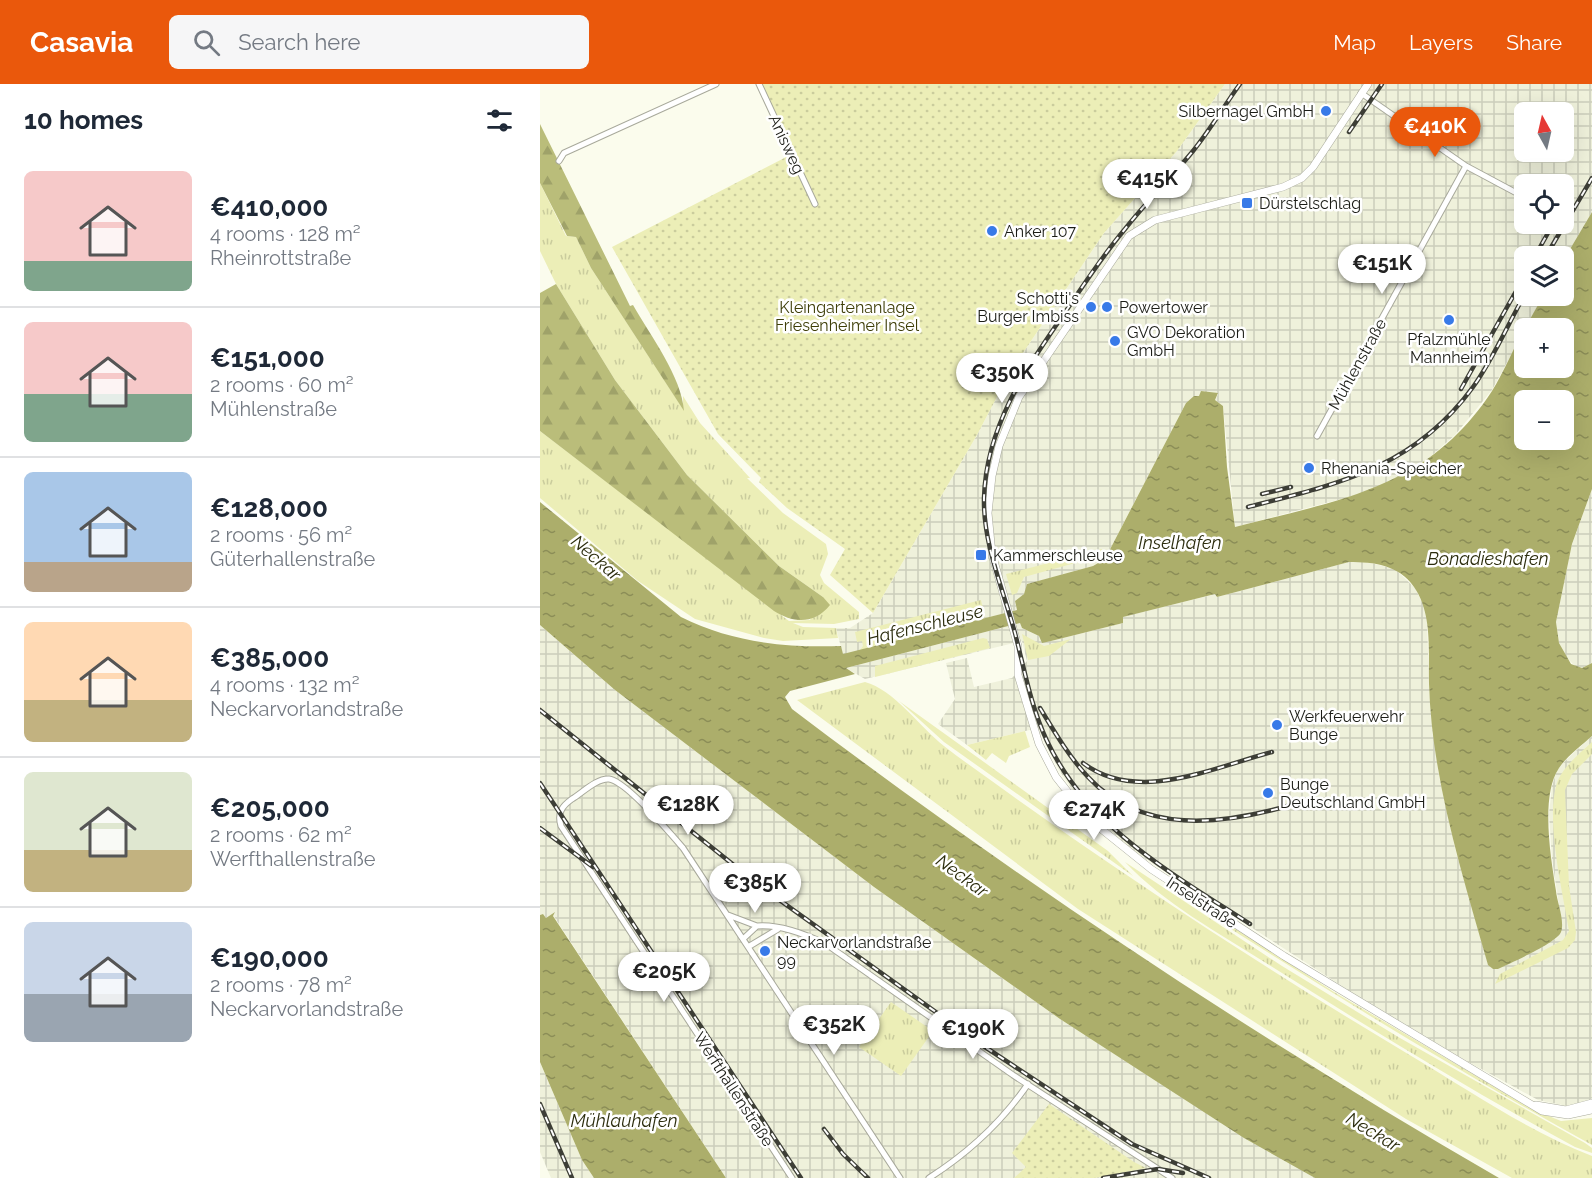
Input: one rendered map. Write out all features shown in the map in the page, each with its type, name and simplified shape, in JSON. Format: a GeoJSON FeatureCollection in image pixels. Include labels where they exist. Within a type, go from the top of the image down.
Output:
{"type":"FeatureCollection","features":[{"type":"Feature","properties":{"kind":"street"},"geometry":{"type":"LineString","coordinates":[[558,161],[564,153],[716,84]]}},
{"type":"Feature","properties":{"kind":"street","name":"Anisweg"},"geometry":{"type":"LineString","coordinates":[[759,84],[815,204]]}},
{"type":"Feature","properties":{"kind":"street","name":"Inselstraße"},"geometry":{"type":"LineString","coordinates":[[1368,84],[1312,167],[1302,178],[1283,187],[1155,220],[1136,230],[1122,242],[1019,397],[999,446],[990,490],[989,531],[994,563],[1016,638],[1018,675],[1039,744],[1071,796],[1104,833],[1151,869],[1287,958],[1470,1069],[1550,1114],[1592,1112]]}},
{"type":"Feature","properties":{"kind":"street"},"geometry":{"type":"LineString","coordinates":[[1361,93],[1467,166],[1514,192]]}},
{"type":"Feature","properties":{"kind":"street","name":"Mühlenstraße"},"geometry":{"type":"LineString","coordinates":[[1317,436],[1467,166]]}},
{"type":"Feature","properties":{"kind":"street","name":"Werfthallenstraße"},"geometry":{"type":"LineString","coordinates":[[728,915],[665,825],[614,781],[602,780],[564,805],[559,819],[561,826],[792,1178]]}},
{"type":"Feature","properties":{"kind":"street"},"geometry":{"type":"LineString","coordinates":[[728,915],[757,926],[779,928],[812,937],[843,954],[1028,1084],[1172,1178]]}},
{"type":"Feature","properties":{"kind":"street"},"geometry":{"type":"LineString","coordinates":[[728,915],[900,1178]]}},
{"type":"Feature","properties":{"kind":"street"},"geometry":{"type":"LineString","coordinates":[[743,939],[757,926]]}},
{"type":"Feature","properties":{"kind":"street"},"geometry":{"type":"LineString","coordinates":[[748,947],[779,928]]}},
{"type":"Feature","properties":{"kind":"street"},"geometry":{"type":"LineString","coordinates":[[929,1178],[958,1159],[989,1133],[1028,1084]]}},
{"type":"Feature","properties":{"kind":"street","name":"Inselstraße"},"geometry":{"type":"LineString","coordinates":[[1533,1104],[1566,1110],[1592,1103]]}},
{"type":"Feature","properties":{"kind":"shaded area"},"geometry":{"type":"Polygon","coordinates":[[[1225,84],[1592,84],[1592,212],[1572,246],[1514,246],[1514,306],[1538,306],[1531,318],[1514,318],[1514,349],[1492,390],[1455,435],[1429,458],[1386,484],[1364,493],[1235,527],[1223,406],[1215,400],[1218,394],[1200,396],[1186,403],[1105,559],[1093,566],[1028,584],[1024,594],[1015,601],[1017,610],[843,655],[836,628],[850,628],[873,613],[977,435],[1010,372],[1104,233],[1177,151],[1225,84]]]}},
{"type":"Feature","properties":{"kind":"shaded area"},"geometry":{"type":"Polygon","coordinates":[[[1592,489],[1592,663],[1582,668],[1576,667],[1565,656],[1559,643],[1556,622],[1572,544],[1592,489]]]}},
{"type":"Feature","properties":{"kind":"shaded area"},"geometry":{"type":"Polygon","coordinates":[[[1349,562],[1367,562],[1395,569],[1415,588],[1424,606],[1427,617],[1429,689],[1439,776],[1455,848],[1488,964],[1493,969],[1498,969],[1557,938],[1562,926],[1552,859],[1549,814],[1552,786],[1557,770],[1592,736],[1592,1098],[1590,1100],[1567,1106],[1538,1100],[1463,1059],[1345,988],[1135,852],[1076,795],[1059,770],[1038,728],[967,745],[938,724],[955,699],[946,663],[967,658],[974,687],[1012,678],[1027,661],[1022,641],[865,679],[846,668],[1020,623],[1022,628],[1039,636],[1042,642],[1051,641],[1123,623],[1122,617],[1216,594],[1217,597],[1349,562]]]}},
{"type":"Feature","properties":{"kind":"shaded area"},"geometry":{"type":"Polygon","coordinates":[[[540,625],[615,690],[874,887],[1060,1019],[1315,1178],[726,1178],[553,915],[555,913],[546,918],[543,914],[540,915],[540,625]]]}},
{"type":"Feature","properties":{"kind":"shaded area"},"geometry":{"type":"Polygon","coordinates":[[[540,1062],[582,1160],[594,1178],[551,1178],[540,1152],[540,1062]]]}},
{"type":"Feature","properties":{"kind":"green space","name":"Kleingartenanlage Friesenheimer Insel"},"geometry":{"type":"Polygon","coordinates":[[[761,84],[1225,84],[1177,151],[1104,233],[1010,372],[977,435],[873,613],[830,575],[845,549],[787,508],[759,482],[761,478],[718,434],[612,247],[794,153],[761,84]]]}},
{"type":"Feature","properties":{"kind":"green space"},"geometry":{"type":"Polygon","coordinates":[[[540,124],[630,306],[633,305],[671,370],[678,384],[684,411],[591,268],[576,237],[567,236],[540,183],[540,124]]]}},
{"type":"Feature","properties":{"kind":"green space"},"geometry":{"type":"Polygon","coordinates":[[[540,183],[566,236],[576,237],[591,268],[683,409],[683,396],[700,423],[750,478],[747,478],[783,513],[826,544],[828,554],[820,575],[824,583],[859,612],[859,619],[834,624],[793,623],[803,627],[836,628],[838,638],[783,641],[695,619],[638,581],[540,498],[540,431],[789,621],[810,620],[823,597],[779,566],[687,475],[615,380],[556,284],[540,251],[540,183]]]}},
{"type":"Feature","properties":{"kind":"green space"},"geometry":{"type":"Polygon","coordinates":[[[556,284],[615,380],[687,475],[779,566],[823,597],[830,605],[824,611],[810,619],[796,620],[774,611],[540,431],[540,293],[556,284]]]}},
{"type":"Feature","properties":{"kind":"green space"},"geometry":{"type":"Polygon","coordinates":[[[1102,549],[1101,556],[1024,577],[1017,593],[1012,595],[1006,574],[1102,549]]]}},
{"type":"Feature","properties":{"kind":"green space"},"geometry":{"type":"Polygon","coordinates":[[[981,600],[985,617],[860,650],[863,646],[862,641],[857,642],[855,632],[981,600]]]}},
{"type":"Feature","properties":{"kind":"green space"},"geometry":{"type":"Polygon","coordinates":[[[1022,634],[1044,646],[1071,639],[1049,656],[1028,660],[1022,634]]]}},
{"type":"Feature","properties":{"kind":"green space"},"geometry":{"type":"Polygon","coordinates":[[[983,638],[987,639],[990,648],[875,677],[875,666],[983,638]]]}},
{"type":"Feature","properties":{"kind":"green space"},"geometry":{"type":"Polygon","coordinates":[[[865,682],[886,692],[896,700],[935,738],[970,766],[1211,931],[1501,1111],[1546,1136],[1592,1156],[1592,1178],[1512,1178],[1406,1119],[1078,909],[797,700],[865,682]]]}},
{"type":"Feature","properties":{"kind":"green space"},"geometry":{"type":"Polygon","coordinates":[[[899,701],[1108,851],[1133,876],[944,742],[899,701]]]}},
{"type":"Feature","properties":{"kind":"green space"},"geometry":{"type":"Polygon","coordinates":[[[1025,731],[1030,747],[1009,756],[1006,763],[992,753],[986,760],[967,745],[1025,731]]]}},
{"type":"Feature","properties":{"kind":"green space"},"geometry":{"type":"Polygon","coordinates":[[[1592,742],[1592,754],[1572,774],[1565,790],[1569,886],[1576,932],[1575,940],[1568,948],[1495,984],[1500,974],[1563,940],[1569,931],[1556,855],[1554,796],[1558,780],[1565,769],[1592,742]]]}},
{"type":"Feature","properties":{"kind":"green space"},"geometry":{"type":"Polygon","coordinates":[[[1125,862],[1282,966],[1400,1038],[1585,1143],[1592,1148],[1592,1153],[1575,1147],[1497,1103],[1342,1011],[1192,917],[1157,891],[1125,862]]]}},
{"type":"Feature","properties":{"kind":"green space"},"geometry":{"type":"Polygon","coordinates":[[[1169,886],[1334,992],[1534,1110],[1561,1121],[1592,1118],[1592,1145],[1377,1020],[1167,888],[1169,886]]]}},
{"type":"Feature","properties":{"kind":"green space"},"geometry":{"type":"Polygon","coordinates":[[[891,1002],[933,1031],[901,1076],[859,1047],[891,1002]]]}},
{"type":"Feature","properties":{"kind":"green space"},"geometry":{"type":"Polygon","coordinates":[[[1049,1104],[1146,1168],[1095,1178],[1014,1178],[1026,1167],[1012,1153],[1049,1104]]]}},
{"type":"Feature","properties":{"kind":"water"},"geometry":{"type":"Polygon","coordinates":[[[1592,212],[1592,489],[1572,544],[1556,622],[1559,643],[1571,664],[1582,668],[1592,663],[1592,736],[1559,768],[1553,780],[1550,795],[1548,828],[1561,917],[1561,932],[1551,942],[1522,958],[1498,969],[1493,969],[1488,965],[1442,791],[1431,720],[1428,634],[1424,609],[1414,587],[1408,580],[1385,566],[1349,562],[1217,597],[1215,594],[1123,617],[1123,623],[1042,643],[1039,636],[1022,628],[1020,623],[846,668],[855,674],[790,691],[785,697],[792,709],[1050,895],[1317,1069],[1499,1178],[1315,1178],[1244,1138],[1060,1019],[874,887],[615,690],[540,625],[540,502],[681,617],[700,626],[739,638],[799,646],[841,646],[843,654],[1017,610],[1015,601],[1024,594],[1027,584],[1093,566],[1105,559],[1186,403],[1194,396],[1199,396],[1201,391],[1218,393],[1215,400],[1223,406],[1227,467],[1235,527],[1345,498],[1378,486],[1410,470],[1439,450],[1467,424],[1492,391],[1514,349],[1514,378],[1574,378],[1574,318],[1531,318],[1537,306],[1574,306],[1574,246],[1572,246],[1592,212]]]}},
{"type":"Feature","properties":{"kind":"water","name":"Mühlauhafen"},"geometry":{"type":"Polygon","coordinates":[[[555,912],[553,916],[726,1178],[594,1178],[582,1160],[540,1062],[540,915],[543,914],[546,918],[555,912]]]}},
{"type":"Feature","properties":{"kind":"railway"},"geometry":{"type":"LineString","coordinates":[[1240,84],[1193,151],[1102,258],[1024,374],[1001,421],[992,446],[984,498],[990,549],[1032,701],[1041,728],[1064,772],[1085,799],[1135,846],[1192,887],[1250,924]]}},
{"type":"Feature","properties":{"kind":"railway"},"geometry":{"type":"LineString","coordinates":[[1349,132],[1382,84]]}},
{"type":"Feature","properties":{"kind":"railway"},"geometry":{"type":"LineString","coordinates":[[1552,246],[1592,178]]}},
{"type":"Feature","properties":{"kind":"railway"},"geometry":{"type":"LineString","coordinates":[[1541,246],[1547,234]]}},
{"type":"Feature","properties":{"kind":"railway"},"geometry":{"type":"LineString","coordinates":[[1461,389],[1514,295]]}},
{"type":"Feature","properties":{"kind":"railway"},"geometry":{"type":"LineString","coordinates":[[1248,507],[1313,490],[1372,469],[1426,437],[1473,387],[1519,306]]}},
{"type":"Feature","properties":{"kind":"railway"},"geometry":{"type":"LineString","coordinates":[[1262,494],[1291,487]]}},
{"type":"Feature","properties":{"kind":"railway"},"geometry":{"type":"LineString","coordinates":[[1040,708],[1056,735],[1088,777],[1109,796],[1133,809],[1158,817],[1211,820],[1265,812],[1291,805]]}},
{"type":"Feature","properties":{"kind":"railway"},"geometry":{"type":"LineString","coordinates":[[540,710],[760,886],[979,1043],[1132,1144],[1209,1178]]}},
{"type":"Feature","properties":{"kind":"railway"},"geometry":{"type":"LineString","coordinates":[[1083,763],[1104,775],[1127,781],[1151,782],[1200,773],[1272,752]]}},
{"type":"Feature","properties":{"kind":"railway"},"geometry":{"type":"LineString","coordinates":[[540,783],[801,1178]]}},
{"type":"Feature","properties":{"kind":"railway"},"geometry":{"type":"LineString","coordinates":[[540,828],[593,867]]}},
{"type":"Feature","properties":{"kind":"railway"},"geometry":{"type":"LineString","coordinates":[[540,1104],[572,1178]]}},
{"type":"Feature","properties":{"kind":"railway"},"geometry":{"type":"LineString","coordinates":[[824,1129],[843,1154],[868,1178]]}},
{"type":"Feature","properties":{"kind":"railway"},"geometry":{"type":"LineString","coordinates":[[1103,1178],[1158,1169],[1183,1173]]}},
{"type":"Feature","properties":{"kind":"place","name":"Silbernagel GmbH"},"geometry":{"type":"Point","coordinates":[1326,111]}},
{"type":"Feature","properties":{"kind":"place","name":"Dürstelschlag"},"geometry":{"type":"Point","coordinates":[1247,203]}},
{"type":"Feature","properties":{"kind":"place","name":"Anker 107"},"geometry":{"type":"Point","coordinates":[992,231]}},
{"type":"Feature","properties":{"kind":"place","name":"Schotti's Burger Imbiss"},"geometry":{"type":"Point","coordinates":[1091,307]}},
{"type":"Feature","properties":{"kind":"place","name":"Powertower"},"geometry":{"type":"Point","coordinates":[1107,307]}},
{"type":"Feature","properties":{"kind":"place","name":"Pfalzmühle Mannheim"},"geometry":{"type":"Point","coordinates":[1449,320]}},
{"type":"Feature","properties":{"kind":"place","name":"GVO Dekoration GmbH"},"geometry":{"type":"Point","coordinates":[1115,341]}},
{"type":"Feature","properties":{"kind":"place","name":"Rhenania-Speicher"},"geometry":{"type":"Point","coordinates":[1309,468]}},
{"type":"Feature","properties":{"kind":"place","name":"Kammerschleuse"},"geometry":{"type":"Point","coordinates":[981,555]}},
{"type":"Feature","properties":{"kind":"place","name":"Werkfeuerwehr Bunge"},"geometry":{"type":"Point","coordinates":[1277,725]}},
{"type":"Feature","properties":{"kind":"place","name":"Bunge Deutschland GmbH"},"geometry":{"type":"Point","coordinates":[1268,793]}},
{"type":"Feature","properties":{"kind":"place","name":"Neckarvorlandstraße 99"},"geometry":{"type":"Point","coordinates":[765,951]}},
{"type":"Feature","properties":{"kind":"water label","name":"Inselhafen"},"geometry":{"type":"Point","coordinates":[1180,543]}},
{"type":"Feature","properties":{"kind":"water label","name":"Neckar"},"geometry":{"type":"Point","coordinates":[596,558]}},
{"type":"Feature","properties":{"kind":"water label","name":"Bonadieshafen"},"geometry":{"type":"Point","coordinates":[1488,559]}},
{"type":"Feature","properties":{"kind":"water label","name":"Hafenschleuse"},"geometry":{"type":"Point","coordinates":[925,625]}},
{"type":"Feature","properties":{"kind":"water label","name":"Neckar"},"geometry":{"type":"Point","coordinates":[962,876]}},
{"type":"Feature","properties":{"kind":"water label","name":"Neckar"},"geometry":{"type":"Point","coordinates":[1373,1132]}}]}
